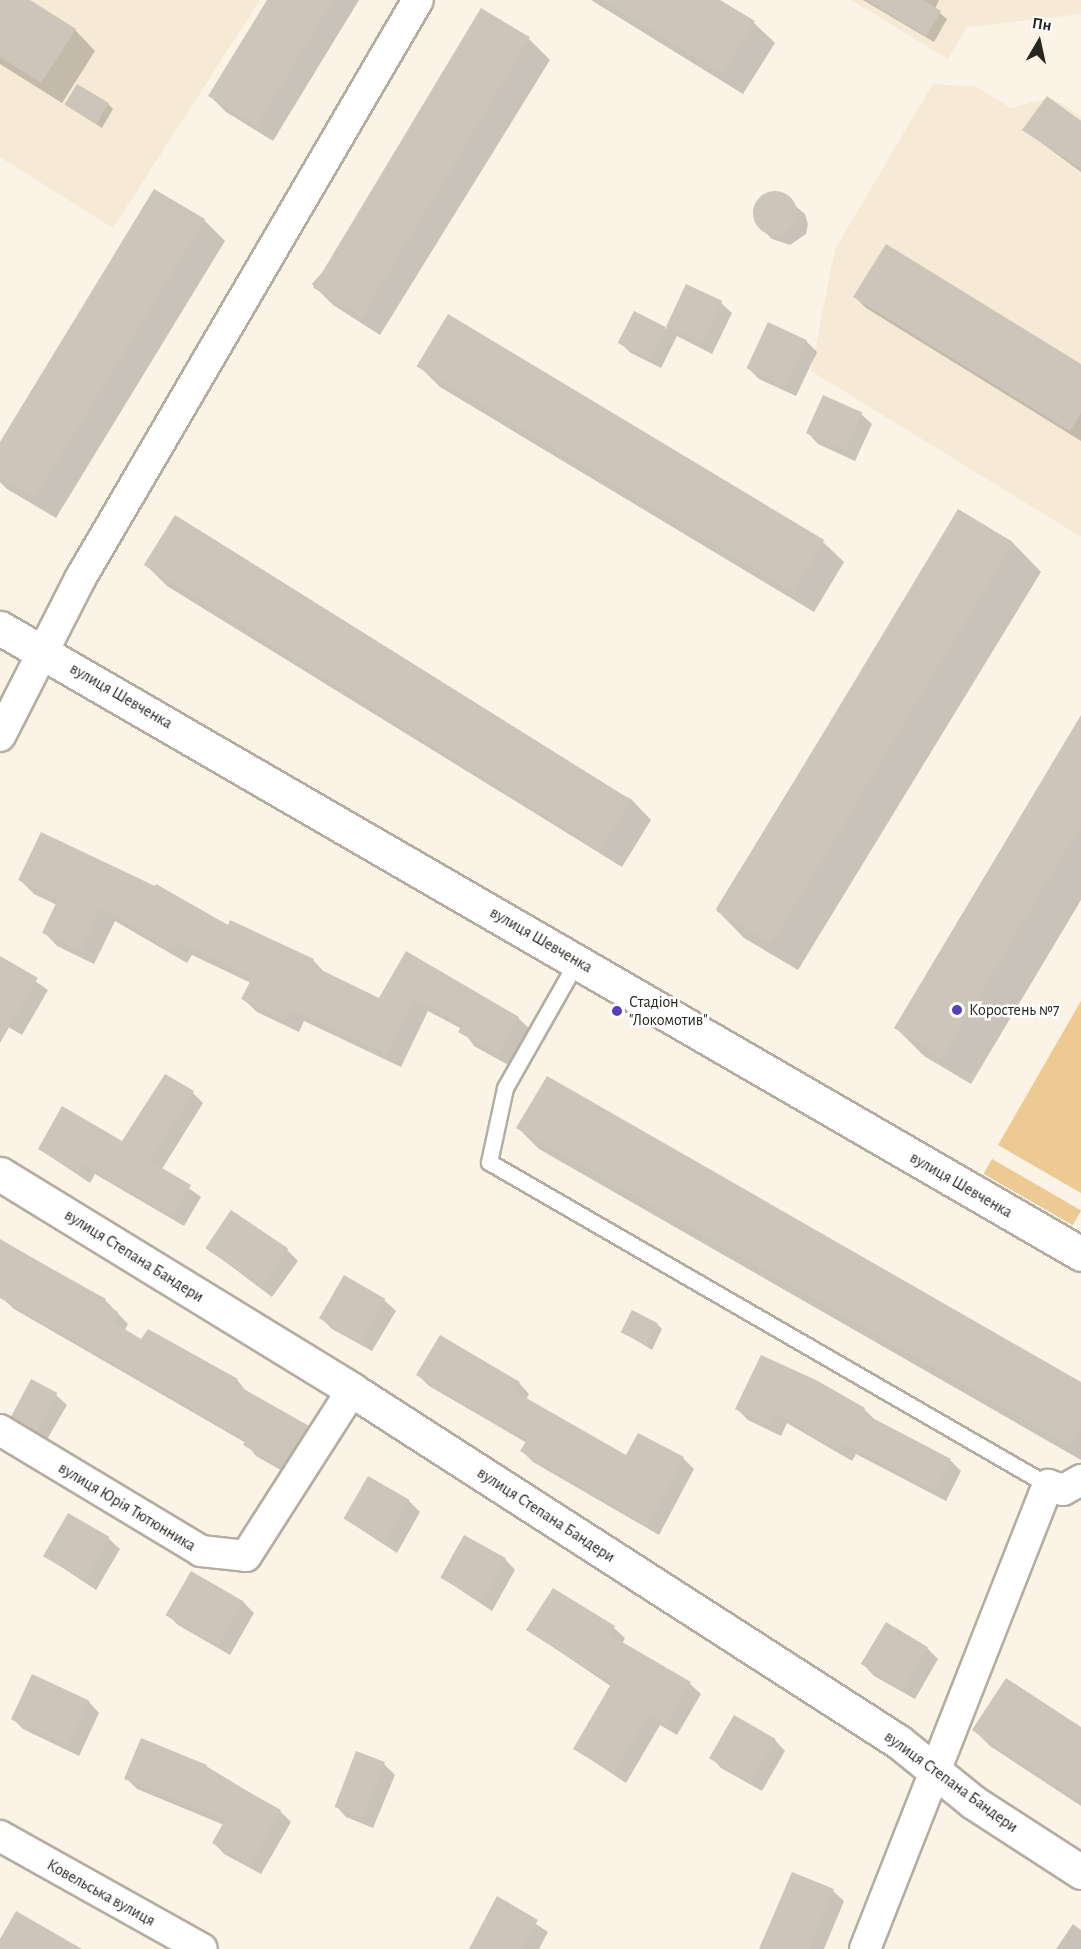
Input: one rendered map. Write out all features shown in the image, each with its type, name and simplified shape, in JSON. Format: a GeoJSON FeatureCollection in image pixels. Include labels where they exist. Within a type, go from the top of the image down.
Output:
{"type":"FeatureCollection","features":[{"type":"Feature","properties":{"kind":"street"},"geometry":{"type":"LineString","coordinates":[[0,736],[80,579],[418,0]]}},
{"type":"Feature","properties":{"kind":"street","name":"вулиця Шевченка"},"geometry":{"type":"LineString","coordinates":[[0,628],[44,651],[1081,1254]]}},
{"type":"Feature","properties":{"kind":"street","name":"вулиця Степана Бандери"},"geometry":{"type":"LineString","coordinates":[[0,1174],[352,1390],[899,1742],[974,1802],[1081,1872]]}},
{"type":"Feature","properties":{"kind":"street","name":"вулиця Юрія Тютюнника"},"geometry":{"type":"LineString","coordinates":[[0,1430],[201,1551],[246,1556],[352,1390]]}},
{"type":"Feature","properties":{"kind":"street"},"geometry":{"type":"LineString","coordinates":[[865,1949],[1048,1485],[1063,1490],[1081,1480]]}},
{"type":"Feature","properties":{"kind":"street","name":"Ковельська вулиця"},"geometry":{"type":"LineString","coordinates":[[0,1836],[202,1949]]}},
{"type":"Feature","properties":{"kind":"lane"},"geometry":{"type":"LineString","coordinates":[[577,961],[505,1088],[489,1162],[1048,1485]]}},
{"type":"Feature","properties":{"kind":"shaded area"},"geometry":{"type":"Polygon","coordinates":[[[0,0],[260,0],[113,228],[0,157],[0,0]]]}},
{"type":"Feature","properties":{"kind":"shaded area"},"geometry":{"type":"Polygon","coordinates":[[[851,0],[1081,0],[1081,14],[967,27],[948,59],[851,0]]]}},
{"type":"Feature","properties":{"kind":"shaded area"},"geometry":{"type":"Polygon","coordinates":[[[933,84],[977,87],[1011,108],[1045,99],[1062,103],[1081,117],[1081,537],[811,371],[835,249],[933,84]]]}},
{"type":"Feature","properties":{"kind":"shaded area"},"geometry":{"type":"Polygon","coordinates":[[[1081,1001],[1081,1193],[998,1145],[1081,1001]]]}},
{"type":"Feature","properties":{"kind":"shaded area"},"geometry":{"type":"Polygon","coordinates":[[[992,1159],[1081,1210],[1073,1225],[984,1174],[992,1159]]]}},
{"type":"Feature","properties":{"kind":"building"},"geometry":{"type":"Polygon","coordinates":[[[0,0],[30,0],[76,29],[41,83],[0,57],[0,0]]]}},
{"type":"Feature","properties":{"kind":"building"},"geometry":{"type":"Polygon","coordinates":[[[267,0],[333,0],[257,126],[208,96],[267,0]]]}},
{"type":"Feature","properties":{"kind":"building"},"geometry":{"type":"Polygon","coordinates":[[[602,0],[720,0],[755,21],[722,74],[602,0]]]}},
{"type":"Feature","properties":{"kind":"building"},"geometry":{"type":"Polygon","coordinates":[[[866,0],[923,0],[941,11],[926,36],[866,0]]]}},
{"type":"Feature","properties":{"kind":"building"},"geometry":{"type":"Polygon","coordinates":[[[481,8],[530,37],[362,317],[313,287],[481,8]]]}},
{"type":"Feature","properties":{"kind":"building"},"geometry":{"type":"Polygon","coordinates":[[[77,84],[109,103],[96,124],[65,105],[77,84]]]}},
{"type":"Feature","properties":{"kind":"building"},"geometry":{"type":"Polygon","coordinates":[[[1047,96],[1081,121],[1081,169],[1022,130],[1047,96]]]}},
{"type":"Feature","properties":{"kind":"building"},"geometry":{"type":"Polygon","coordinates":[[[154,189],[205,219],[35,498],[0,477],[0,442],[154,189]]]}},
{"type":"Feature","properties":{"kind":"building"},"geometry":{"type":"Polygon","coordinates":[[[775,191],[791,197],[797,213],[791,229],[775,235],[759,229],[753,213],[759,197],[775,191]]]}},
{"type":"Feature","properties":{"kind":"building"},"geometry":{"type":"Polygon","coordinates":[[[886,244],[1081,364],[1081,413],[1070,431],[853,297],[886,244]]]}},
{"type":"Feature","properties":{"kind":"building"},"geometry":{"type":"Polygon","coordinates":[[[686,284],[722,301],[702,344],[666,327],[686,284]]]}},
{"type":"Feature","properties":{"kind":"building"},"geometry":{"type":"Polygon","coordinates":[[[634,311],[666,327],[650,359],[618,343],[634,311]]]}},
{"type":"Feature","properties":{"kind":"building"},"geometry":{"type":"Polygon","coordinates":[[[448,314],[824,540],[793,592],[417,366],[448,314]]]}},
{"type":"Feature","properties":{"kind":"building"},"geometry":{"type":"Polygon","coordinates":[[[768,322],[807,340],[785,386],[746,368],[768,322]]]}},
{"type":"Feature","properties":{"kind":"building"},"geometry":{"type":"Polygon","coordinates":[[[823,395],[862,412],[845,451],[806,433],[823,395]]]}},
{"type":"Feature","properties":{"kind":"building"},"geometry":{"type":"Polygon","coordinates":[[[958,509],[1013,542],[771,944],[716,911],[958,509]]]}},
{"type":"Feature","properties":{"kind":"building"},"geometry":{"type":"Polygon","coordinates":[[[175,515],[631,800],[600,850],[144,565],[175,515]]]}},
{"type":"Feature","properties":{"kind":"building"},"geometry":{"type":"Polygon","coordinates":[[[1081,715],[1081,825],[942,1057],[894,1028],[1081,715]]]}},
{"type":"Feature","properties":{"kind":"building"},"geometry":{"type":"Polygon","coordinates":[[[41,832],[155,886],[156,884],[228,925],[230,920],[314,959],[311,965],[379,998],[406,951],[519,1017],[498,1054],[458,1032],[462,1025],[414,998],[387,1054],[290,1009],[285,1020],[241,999],[252,978],[178,942],[173,951],[101,908],[80,951],[42,933],[58,899],[18,880],[41,832]]]}},
{"type":"Feature","properties":{"kind":"building"},"geometry":{"type":"Polygon","coordinates":[[[0,956],[38,978],[0,1043],[0,956]]]}},
{"type":"Feature","properties":{"kind":"building"},"geometry":{"type":"Polygon","coordinates":[[[165,1074],[194,1091],[150,1161],[191,1185],[173,1216],[84,1165],[79,1173],[38,1149],[62,1106],[122,1141],[165,1074]]]}},
{"type":"Feature","properties":{"kind":"building"},"geometry":{"type":"Polygon","coordinates":[[[547,1076],[1081,1382],[1081,1427],[1070,1446],[516,1128],[547,1076]]]}},
{"type":"Feature","properties":{"kind":"building"},"geometry":{"type":"Polygon","coordinates":[[[231,1210],[288,1249],[262,1287],[205,1248],[231,1210]]]}},
{"type":"Feature","properties":{"kind":"building"},"geometry":{"type":"Polygon","coordinates":[[[0,1240],[106,1299],[104,1303],[118,1312],[113,1322],[141,1339],[148,1329],[238,1379],[235,1384],[309,1426],[282,1468],[243,1445],[246,1440],[0,1298],[0,1240]]]}},
{"type":"Feature","properties":{"kind":"building"},"geometry":{"type":"Polygon","coordinates":[[[344,1275],[386,1299],[361,1342],[319,1318],[344,1275]]]}},
{"type":"Feature","properties":{"kind":"building"},"geometry":{"type":"Polygon","coordinates":[[[632,1310],[658,1323],[646,1345],[621,1332],[632,1310]]]}},
{"type":"Feature","properties":{"kind":"building"},"geometry":{"type":"Polygon","coordinates":[[[440,1335],[520,1382],[514,1391],[626,1455],[638,1433],[684,1457],[648,1526],[520,1451],[527,1440],[416,1375],[440,1335]]]}},
{"type":"Feature","properties":{"kind":"building"},"geometry":{"type":"Polygon","coordinates":[[[761,1355],[816,1380],[865,1408],[863,1413],[951,1459],[935,1491],[845,1444],[841,1451],[776,1414],[770,1426],[735,1409],[761,1355]]]}},
{"type":"Feature","properties":{"kind":"building"},"geometry":{"type":"Polygon","coordinates":[[[31,1379],[57,1393],[37,1431],[11,1417],[31,1379]]]}},
{"type":"Feature","properties":{"kind":"building"},"geometry":{"type":"Polygon","coordinates":[[[368,1476],[410,1500],[385,1542],[344,1518],[368,1476]]]}},
{"type":"Feature","properties":{"kind":"building"},"geometry":{"type":"Polygon","coordinates":[[[68,1513],[110,1537],[85,1580],[43,1556],[68,1513]]]}},
{"type":"Feature","properties":{"kind":"building"},"geometry":{"type":"Polygon","coordinates":[[[464,1535],[506,1558],[482,1601],[440,1578],[464,1535]]]}},
{"type":"Feature","properties":{"kind":"building"},"geometry":{"type":"Polygon","coordinates":[[[191,1571],[244,1602],[218,1646],[166,1615],[191,1571]]]}},
{"type":"Feature","properties":{"kind":"building"},"geometry":{"type":"Polygon","coordinates":[[[553,1588],[615,1626],[610,1635],[691,1682],[666,1725],[649,1715],[614,1773],[573,1749],[611,1684],[526,1630],[553,1588]]]}},
{"type":"Feature","properties":{"kind":"building"},"geometry":{"type":"Polygon","coordinates":[[[886,1622],[928,1647],[903,1689],[861,1664],[886,1622]]]}},
{"type":"Feature","properties":{"kind":"building"},"geometry":{"type":"Polygon","coordinates":[[[32,1674],[89,1701],[68,1746],[11,1719],[32,1674]]]}},
{"type":"Feature","properties":{"kind":"building"},"geometry":{"type":"Polygon","coordinates":[[[1006,1678],[1081,1727],[1081,1802],[972,1730],[1006,1678]]]}},
{"type":"Feature","properties":{"kind":"building"},"geometry":{"type":"Polygon","coordinates":[[[734,1715],[776,1739],[751,1782],[709,1758],[734,1715]]]}},
{"type":"Feature","properties":{"kind":"building"},"geometry":{"type":"Polygon","coordinates":[[[141,1738],[207,1765],[206,1768],[281,1810],[250,1865],[212,1843],[225,1820],[124,1779],[141,1738]]]}},
{"type":"Feature","properties":{"kind":"building"},"geometry":{"type":"Polygon","coordinates":[[[356,1751],[385,1762],[363,1818],[334,1807],[356,1751]]]}},
{"type":"Feature","properties":{"kind":"building"},"geometry":{"type":"Polygon","coordinates":[[[792,1872],[834,1889],[809,1949],[759,1949],[792,1872]]]}},
{"type":"Feature","properties":{"kind":"building"},"geometry":{"type":"Polygon","coordinates":[[[497,1896],[538,1920],[522,1949],[469,1949],[497,1896]]]}},
{"type":"Feature","properties":{"kind":"building"},"geometry":{"type":"Polygon","coordinates":[[[16,1911],[82,1949],[0,1949],[0,1939],[16,1911]]]}},
{"type":"Feature","properties":{"kind":"place","name":"Коростень №7"},"geometry":{"type":"Point","coordinates":[957,1010]}},
{"type":"Feature","properties":{"kind":"place","name":"Стадіон \"Локомотив\""},"geometry":{"type":"Point","coordinates":[617,1011]}}]}
